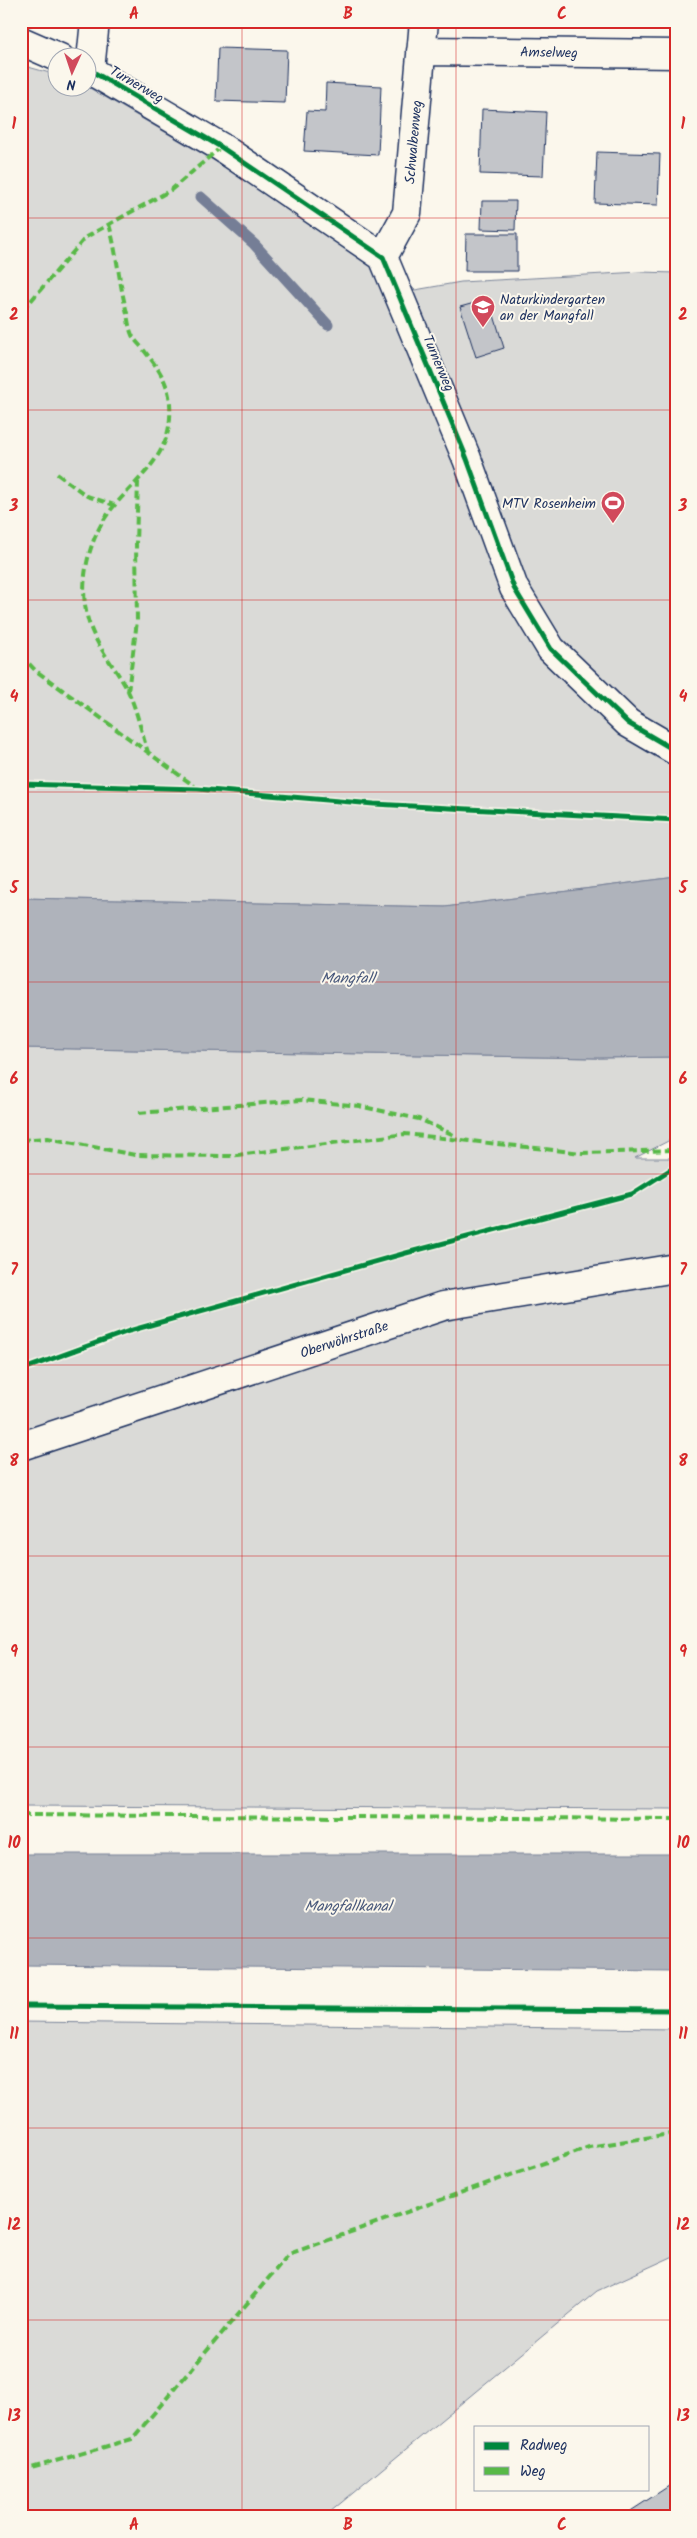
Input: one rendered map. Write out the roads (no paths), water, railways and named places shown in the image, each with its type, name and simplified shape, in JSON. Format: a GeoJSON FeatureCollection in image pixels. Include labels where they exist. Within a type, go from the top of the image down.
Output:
{"type":"FeatureCollection","features":[{"type":"Feature","properties":{"kind":"street"},"geometry":{"type":"LineString","coordinates":[[92,48],[95,21]]}},
{"type":"Feature","properties":{"kind":"street","name":"Schwalbenweg"},"geometry":{"type":"LineString","coordinates":[[383,257],[407,213],[424,21]]}},
{"type":"Feature","properties":{"kind":"street"},"geometry":{"type":"LineString","coordinates":[[21,41],[48,53]]}},
{"type":"Feature","properties":{"kind":"street","name":"Amselweg"},"geometry":{"type":"LineString","coordinates":[[422,51],[676,54]]}},
{"type":"Feature","properties":{"kind":"street","name":"Turnerweg"},"geometry":{"type":"LineString","coordinates":[[98,75],[221,147],[383,257],[467,459],[514,588],[550,649],[628,722],[676,751]]}},
{"type":"Feature","properties":{"kind":"street","name":"Oberwöhrstraße"},"geometry":{"type":"LineString","coordinates":[[21,1446],[443,1306],[676,1268]]}},
{"type":"Feature","properties":{"kind":"water","name":"Mangfall"},"geometry":{"type":"Polygon","coordinates":[[[676,877],[676,1057],[596,1058],[21,1048],[21,898],[445,907],[676,877]]]}},
{"type":"Feature","properties":{"kind":"water","name":"Mangfallkanal"},"geometry":{"type":"Polygon","coordinates":[[[21,1854],[676,1854],[676,1971],[21,1965],[21,1854]]]}},
{"type":"Feature","properties":{"kind":"waterway"},"geometry":{"type":"LineString","coordinates":[[201,197],[254,244],[328,325]]}},
{"type":"Feature","properties":{"kind":"place","name":"Naturkindergarten an der Mangfall"},"geometry":{"type":"Point","coordinates":[483,328]}},
{"type":"Feature","properties":{"kind":"place","name":"MTV Rosenheim"},"geometry":{"type":"Point","coordinates":[613,524]}}]}
